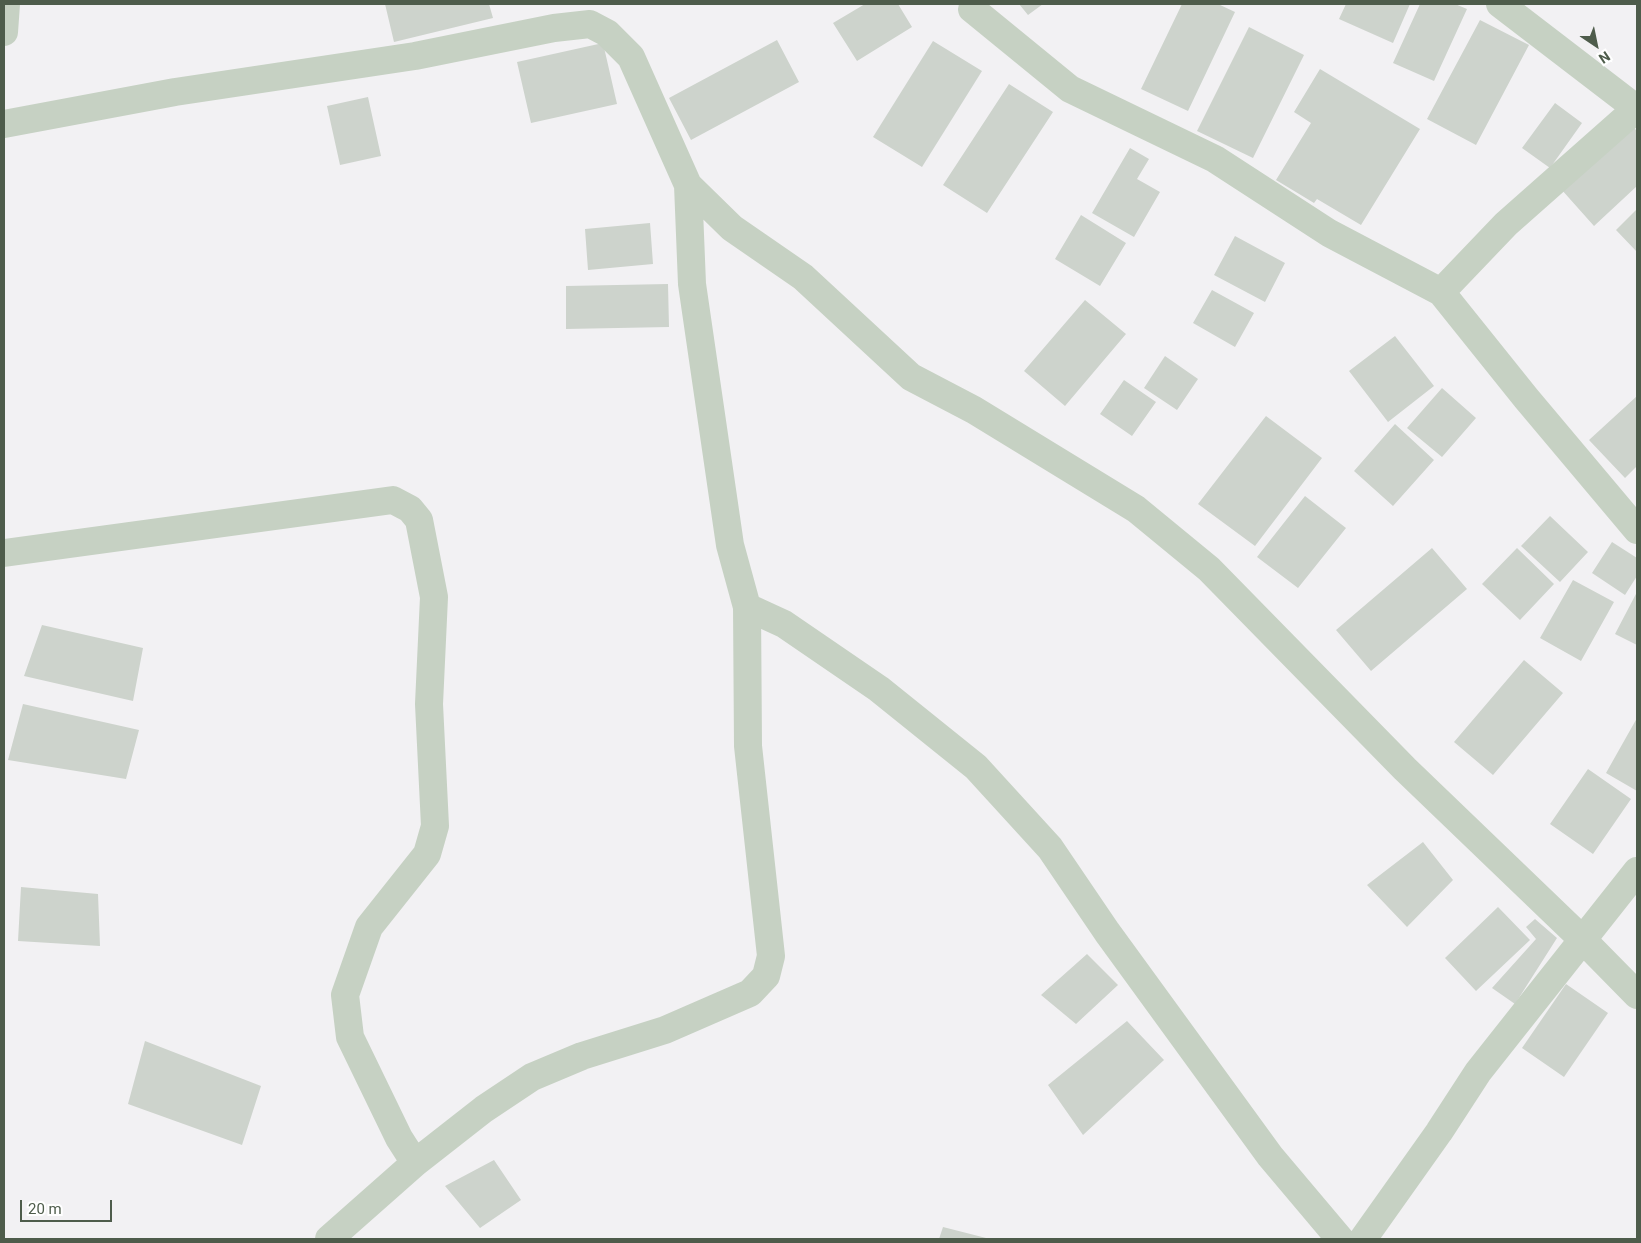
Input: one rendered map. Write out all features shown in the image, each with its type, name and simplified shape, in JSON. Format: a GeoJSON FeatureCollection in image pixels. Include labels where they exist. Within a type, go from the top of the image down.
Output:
{"type":"FeatureCollection","features":[{"type":"Feature","properties":{"kind":"street"},"geometry":{"type":"LineString","coordinates":[[4,32],[6,4]]}},
{"type":"Feature","properties":{"kind":"street"},"geometry":{"type":"LineString","coordinates":[[1441,292],[1506,224],[1637,109],[1500,4]]}},
{"type":"Feature","properties":{"kind":"street"},"geometry":{"type":"LineString","coordinates":[[972,9],[1070,89],[1215,159],[1329,233],[1441,292],[1526,398],[1637,530]]}},
{"type":"Feature","properties":{"kind":"street"},"geometry":{"type":"LineString","coordinates":[[4,124],[175,92],[415,56],[554,28],[590,24],[608,33],[631,57],[688,185],[732,228],[803,278],[910,376],[974,410],[1136,509],[1209,569],[1405,769],[1583,940],[1637,995]]}},
{"type":"Feature","properties":{"kind":"street"},"geometry":{"type":"LineString","coordinates":[[329,1239],[415,1163],[484,1109],[532,1077],[582,1056],[665,1030],[750,993],[766,976],[771,956],[748,746],[747,607],[730,545],[692,284],[688,185]]}},
{"type":"Feature","properties":{"kind":"street"},"geometry":{"type":"LineString","coordinates":[[4,552],[393,500],[410,508],[419,520],[434,597],[429,704],[435,826],[427,854],[369,927],[345,994],[350,1037],[399,1138],[415,1163]]}},
{"type":"Feature","properties":{"kind":"street"},"geometry":{"type":"LineString","coordinates":[[747,607],[784,624],[879,689],[976,767],[1050,848],[1107,932],[1264,1148],[1340,1239]]}},
{"type":"Feature","properties":{"kind":"street"},"geometry":{"type":"LineString","coordinates":[[1363,1239],[1478,1072],[1637,871]]}},
{"type":"Feature","properties":{"kind":"building"},"geometry":{"type":"Polygon","coordinates":[[[385,4],[489,4],[493,18],[394,42],[385,4]]]}},
{"type":"Feature","properties":{"kind":"building"},"geometry":{"type":"Polygon","coordinates":[[[865,4],[898,4],[912,27],[857,61],[833,23],[865,4]]]}},
{"type":"Feature","properties":{"kind":"building"},"geometry":{"type":"Polygon","coordinates":[[[1019,4],[1043,4],[1028,15],[1019,4]]]}},
{"type":"Feature","properties":{"kind":"building"},"geometry":{"type":"Polygon","coordinates":[[[1182,4],[1218,4],[1235,12],[1188,111],[1141,89],[1182,4]]]}},
{"type":"Feature","properties":{"kind":"building"},"geometry":{"type":"Polygon","coordinates":[[[1346,4],[1410,4],[1393,43],[1339,19],[1346,4]]]}},
{"type":"Feature","properties":{"kind":"building"},"geometry":{"type":"Polygon","coordinates":[[[1420,4],[1455,4],[1467,9],[1434,81],[1393,63],[1420,4]]]}},
{"type":"Feature","properties":{"kind":"building"},"geometry":{"type":"Polygon","coordinates":[[[1480,20],[1529,45],[1476,145],[1427,119],[1480,20]]]}},
{"type":"Feature","properties":{"kind":"building"},"geometry":{"type":"Polygon","coordinates":[[[1249,27],[1304,55],[1253,158],[1197,131],[1249,27]]]}},
{"type":"Feature","properties":{"kind":"building"},"geometry":{"type":"Polygon","coordinates":[[[777,40],[799,82],[691,140],[669,98],[777,40]]]}},
{"type":"Feature","properties":{"kind":"building"},"geometry":{"type":"Polygon","coordinates":[[[933,41],[982,71],[922,167],[873,137],[933,41]]]}},
{"type":"Feature","properties":{"kind":"building"},"geometry":{"type":"Polygon","coordinates":[[[603,43],[617,104],[531,123],[517,62],[603,43]]]}},
{"type":"Feature","properties":{"kind":"building"},"geometry":{"type":"Polygon","coordinates":[[[1320,69],[1420,129],[1361,225],[1317,199],[1314,203],[1276,180],[1311,123],[1294,112],[1320,69]]]}},
{"type":"Feature","properties":{"kind":"building"},"geometry":{"type":"Polygon","coordinates":[[[1009,84],[1053,112],[987,213],[943,185],[1009,84]]]}},
{"type":"Feature","properties":{"kind":"building"},"geometry":{"type":"Polygon","coordinates":[[[368,97],[381,156],[340,165],[327,106],[368,97]]]}},
{"type":"Feature","properties":{"kind":"building"},"geometry":{"type":"Polygon","coordinates":[[[1555,103],[1582,123],[1550,168],[1522,148],[1555,103]]]}},
{"type":"Feature","properties":{"kind":"building"},"geometry":{"type":"Polygon","coordinates":[[[1631,125],[1637,131],[1637,186],[1594,226],[1561,189],[1631,125]]]}},
{"type":"Feature","properties":{"kind":"building"},"geometry":{"type":"Polygon","coordinates":[[[1130,148],[1149,159],[1137,179],[1160,192],[1134,237],[1092,213],[1130,148]]]}},
{"type":"Feature","properties":{"kind":"building"},"geometry":{"type":"Polygon","coordinates":[[[1637,209],[1637,252],[1616,230],[1637,209]]]}},
{"type":"Feature","properties":{"kind":"building"},"geometry":{"type":"Polygon","coordinates":[[[1081,215],[1126,243],[1100,286],[1055,259],[1081,215]]]}},
{"type":"Feature","properties":{"kind":"building"},"geometry":{"type":"Polygon","coordinates":[[[650,223],[653,264],[588,270],[585,229],[650,223]]]}},
{"type":"Feature","properties":{"kind":"building"},"geometry":{"type":"Polygon","coordinates":[[[1235,236],[1285,263],[1265,302],[1214,275],[1235,236]]]}},
{"type":"Feature","properties":{"kind":"building"},"geometry":{"type":"Polygon","coordinates":[[[668,284],[669,327],[566,329],[566,286],[668,284]]]}},
{"type":"Feature","properties":{"kind":"building"},"geometry":{"type":"Polygon","coordinates":[[[1212,290],[1254,313],[1235,347],[1193,323],[1212,290]]]}},
{"type":"Feature","properties":{"kind":"building"},"geometry":{"type":"Polygon","coordinates":[[[1085,300],[1126,334],[1065,406],[1024,371],[1085,300]]]}},
{"type":"Feature","properties":{"kind":"building"},"geometry":{"type":"Polygon","coordinates":[[[1395,336],[1434,386],[1388,422],[1349,371],[1395,336]]]}},
{"type":"Feature","properties":{"kind":"building"},"geometry":{"type":"Polygon","coordinates":[[[1165,356],[1198,379],[1177,410],[1144,388],[1165,356]]]}},
{"type":"Feature","properties":{"kind":"building"},"geometry":{"type":"Polygon","coordinates":[[[1124,380],[1156,402],[1132,436],[1100,414],[1124,380]]]}},
{"type":"Feature","properties":{"kind":"building"},"geometry":{"type":"Polygon","coordinates":[[[1442,388],[1476,418],[1442,457],[1407,428],[1442,388]]]}},
{"type":"Feature","properties":{"kind":"building"},"geometry":{"type":"Polygon","coordinates":[[[1637,396],[1637,466],[1625,478],[1589,440],[1637,396]]]}},
{"type":"Feature","properties":{"kind":"building"},"geometry":{"type":"Polygon","coordinates":[[[1266,416],[1322,458],[1255,546],[1198,504],[1266,416]]]}},
{"type":"Feature","properties":{"kind":"building"},"geometry":{"type":"Polygon","coordinates":[[[1395,424],[1434,460],[1393,506],[1354,471],[1395,424]]]}},
{"type":"Feature","properties":{"kind":"building"},"geometry":{"type":"Polygon","coordinates":[[[1305,496],[1346,528],[1298,588],[1257,557],[1305,496]]]}},
{"type":"Feature","properties":{"kind":"building"},"geometry":{"type":"Polygon","coordinates":[[[1550,516],[1588,552],[1560,582],[1521,546],[1550,516]]]}},
{"type":"Feature","properties":{"kind":"building"},"geometry":{"type":"Polygon","coordinates":[[[1612,542],[1637,558],[1637,576],[1625,595],[1592,573],[1612,542]]]}},
{"type":"Feature","properties":{"kind":"building"},"geometry":{"type":"Polygon","coordinates":[[[1432,548],[1467,589],[1371,671],[1336,630],[1432,548]]]}},
{"type":"Feature","properties":{"kind":"building"},"geometry":{"type":"Polygon","coordinates":[[[1517,548],[1554,584],[1520,620],[1482,584],[1517,548]]]}},
{"type":"Feature","properties":{"kind":"building"},"geometry":{"type":"Polygon","coordinates":[[[1573,580],[1614,602],[1581,661],[1540,638],[1573,580]]]}},
{"type":"Feature","properties":{"kind":"building"},"geometry":{"type":"Polygon","coordinates":[[[1637,592],[1637,645],[1615,634],[1637,592]]]}},
{"type":"Feature","properties":{"kind":"building"},"geometry":{"type":"Polygon","coordinates":[[[42,625],[143,648],[133,701],[24,676],[42,625]]]}},
{"type":"Feature","properties":{"kind":"building"},"geometry":{"type":"Polygon","coordinates":[[[1524,660],[1563,693],[1493,775],[1454,742],[1524,660]]]}},
{"type":"Feature","properties":{"kind":"building"},"geometry":{"type":"Polygon","coordinates":[[[23,704],[139,730],[126,779],[8,760],[23,704]]]}},
{"type":"Feature","properties":{"kind":"building"},"geometry":{"type":"Polygon","coordinates":[[[1637,718],[1637,791],[1606,773],[1637,718]]]}},
{"type":"Feature","properties":{"kind":"building"},"geometry":{"type":"Polygon","coordinates":[[[1588,769],[1631,799],[1593,854],[1550,824],[1588,769]]]}},
{"type":"Feature","properties":{"kind":"building"},"geometry":{"type":"Polygon","coordinates":[[[1423,842],[1453,880],[1407,927],[1367,885],[1423,842]]]}},
{"type":"Feature","properties":{"kind":"building"},"geometry":{"type":"Polygon","coordinates":[[[21,887],[98,894],[100,946],[18,941],[21,887]]]}},
{"type":"Feature","properties":{"kind":"building"},"geometry":{"type":"Polygon","coordinates":[[[1498,907],[1530,940],[1476,991],[1445,958],[1498,907]]]}},
{"type":"Feature","properties":{"kind":"building"},"geometry":{"type":"Polygon","coordinates":[[[1535,919],[1557,938],[1515,1004],[1492,988],[1536,939],[1526,927],[1535,919]]]}},
{"type":"Feature","properties":{"kind":"building"},"geometry":{"type":"Polygon","coordinates":[[[1087,954],[1118,985],[1076,1024],[1041,995],[1087,954]]]}},
{"type":"Feature","properties":{"kind":"building"},"geometry":{"type":"Polygon","coordinates":[[[1566,984],[1608,1013],[1564,1077],[1522,1048],[1566,984]]]}},
{"type":"Feature","properties":{"kind":"building"},"geometry":{"type":"Polygon","coordinates":[[[1127,1021],[1164,1060],[1083,1135],[1048,1085],[1127,1021]]]}},
{"type":"Feature","properties":{"kind":"building"},"geometry":{"type":"Polygon","coordinates":[[[145,1041],[261,1086],[242,1145],[128,1104],[145,1041]]]}},
{"type":"Feature","properties":{"kind":"building"},"geometry":{"type":"Polygon","coordinates":[[[494,1160],[521,1200],[480,1228],[445,1186],[494,1160]]]}},
{"type":"Feature","properties":{"kind":"building"},"geometry":{"type":"Polygon","coordinates":[[[943,1227],[990,1239],[939,1239],[943,1227]]]}}]}
